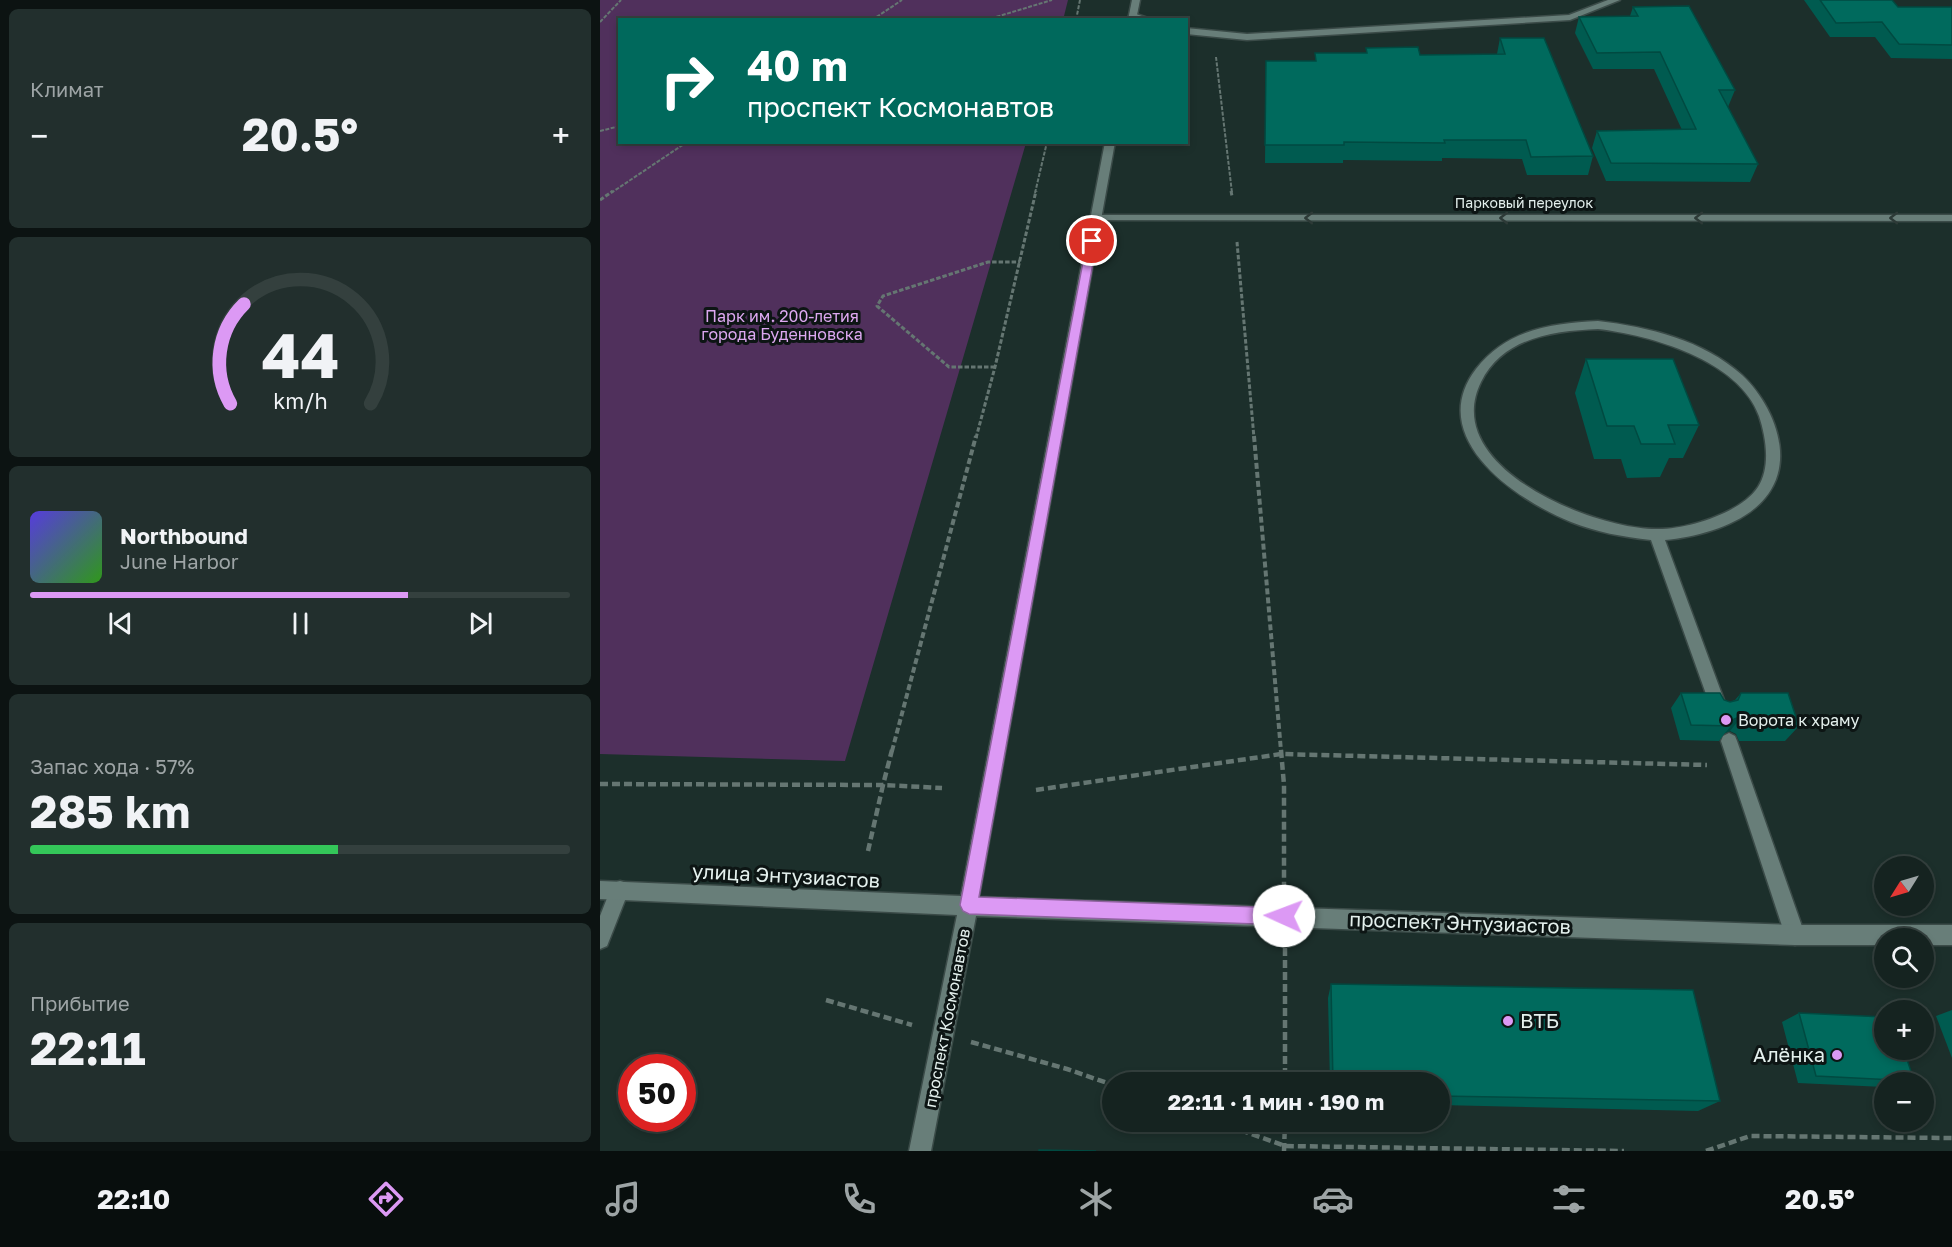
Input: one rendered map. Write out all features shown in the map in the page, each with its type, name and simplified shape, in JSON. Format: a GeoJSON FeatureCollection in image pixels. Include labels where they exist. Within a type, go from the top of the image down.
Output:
{"type":"FeatureCollection","features":[{"type":"Feature","properties":{"kind":"street"},"geometry":{"type":"LineString","coordinates":[[1133,18],[1136,0]]}},
{"type":"Feature","properties":{"kind":"street"},"geometry":{"type":"LineString","coordinates":[[1188,30],[1247,37],[1570,17],[1617,0]]}},
{"type":"Feature","properties":{"kind":"street","name":"проспект Космонавтов"},"geometry":{"type":"LineString","coordinates":[[920,1151],[969,905],[1110,144]]}},
{"type":"Feature","properties":{"kind":"street","name":"Парковый переулок"},"geometry":{"type":"LineString","coordinates":[[1096,218],[1952,218]]}},
{"type":"Feature","properties":{"kind":"street"},"geometry":{"type":"LineString","coordinates":[[1598,326],[1632,329],[1672,340],[1704,355],[1734,375],[1760,402],[1773,432],[1774,461],[1764,493],[1729,518],[1692,530],[1656,535],[1599,526],[1543,503],[1503,476],[1474,438],[1466,413],[1470,388],[1482,368],[1503,348],[1528,335],[1561,327],[1598,326]]}},
{"type":"Feature","properties":{"kind":"street"},"geometry":{"type":"LineString","coordinates":[[1656,535],[1719,708]]}},
{"type":"Feature","properties":{"kind":"street"},"geometry":{"type":"LineString","coordinates":[[1729,741],[1795,935]]}},
{"type":"Feature","properties":{"kind":"street","name":"улица Энтузиастов"},"geometry":{"type":"LineString","coordinates":[[600,890],[969,905]]}},
{"type":"Feature","properties":{"kind":"street"},"geometry":{"type":"LineString","coordinates":[[600,939],[621,890]]}},
{"type":"Feature","properties":{"kind":"street","name":"проспект Энтузиастов"},"geometry":{"type":"LineString","coordinates":[[969,905],[1795,935],[1952,935]]}},
{"type":"Feature","properties":{"kind":"path"},"geometry":{"type":"LineString","coordinates":[[600,21],[621,0]]}},
{"type":"Feature","properties":{"kind":"path"},"geometry":{"type":"LineString","coordinates":[[875,18],[902,0]]}},
{"type":"Feature","properties":{"kind":"path"},"geometry":{"type":"LineString","coordinates":[[993,18],[1052,0]]}},
{"type":"Feature","properties":{"kind":"path"},"geometry":{"type":"LineString","coordinates":[[1076,18],[1080,0]]}},
{"type":"Feature","properties":{"kind":"path"},"geometry":{"type":"LineString","coordinates":[[1214,34],[1235,218],[1284,785],[1285,1072]]}},
{"type":"Feature","properties":{"kind":"path"},"geometry":{"type":"LineString","coordinates":[[600,131],[618,126]]}},
{"type":"Feature","properties":{"kind":"path"},"geometry":{"type":"LineString","coordinates":[[600,200],[684,144]]}},
{"type":"Feature","properties":{"kind":"path"},"geometry":{"type":"LineString","coordinates":[[868,851],[883,785],[994,367],[1047,144]]}},
{"type":"Feature","properties":{"kind":"path"},"geometry":{"type":"LineString","coordinates":[[994,367],[950,367],[877,306],[882,296],[988,262],[1020,262]]}},
{"type":"Feature","properties":{"kind":"path"},"geometry":{"type":"LineString","coordinates":[[1036,790],[1281,754],[1738,766]]}},
{"type":"Feature","properties":{"kind":"path"},"geometry":{"type":"LineString","coordinates":[[600,784],[883,785],[942,788]]}},
{"type":"Feature","properties":{"kind":"path"},"geometry":{"type":"LineString","coordinates":[[1244,1132],[1285,1148],[1624,1151]]}},
{"type":"Feature","properties":{"kind":"path"},"geometry":{"type":"LineString","coordinates":[[1285,1132],[1285,1148]]}},
{"type":"Feature","properties":{"kind":"path"},"geometry":{"type":"LineString","coordinates":[[1706,1151],[1750,1136],[1952,1138]]}},
{"type":"Feature","properties":{"kind":"green space","name":"Парк им. 200-летия города Буденновска"},"geometry":{"type":"Polygon","coordinates":[[[600,0],[1068,0],[1064,18],[618,18],[618,144],[1026,144],[845,761],[600,754],[600,0]]]}},
{"type":"Feature","properties":{"kind":"building"},"geometry":{"type":"Polygon","coordinates":[[[1820,0],[1892,0],[1898,7],[1952,7],[1952,45],[1899,44],[1882,22],[1836,23],[1820,0]]]}},
{"type":"Feature","properties":{"kind":"building"},"geometry":{"type":"Polygon","coordinates":[[[1689,6],[1735,90],[1719,90],[1758,164],[1611,163],[1597,131],[1696,129],[1660,52],[1597,53],[1579,17],[1638,16],[1633,7],[1689,6]]]}},
{"type":"Feature","properties":{"kind":"building"},"geometry":{"type":"Polygon","coordinates":[[[1500,38],[1544,38],[1593,156],[1531,157],[1526,140],[1265,145],[1266,61],[1316,61],[1315,53],[1367,53],[1366,48],[1418,47],[1420,55],[1505,54],[1500,38]]]}},
{"type":"Feature","properties":{"kind":"building"},"geometry":{"type":"Polygon","coordinates":[[[1586,359],[1673,359],[1699,425],[1668,425],[1675,444],[1641,444],[1634,426],[1607,426],[1586,359]]]}},
{"type":"Feature","properties":{"kind":"building"},"geometry":{"type":"Polygon","coordinates":[[[1681,693],[1720,693],[1724,700],[1730,702],[1738,700],[1741,693],[1788,693],[1799,726],[1752,726],[1748,719],[1742,716],[1734,719],[1731,726],[1691,725],[1681,693]]]}},
{"type":"Feature","properties":{"kind":"building"},"geometry":{"type":"Polygon","coordinates":[[[1331,984],[1693,990],[1720,1101],[1450,1096],[1450,1072],[1333,1072],[1331,984]]]}},
{"type":"Feature","properties":{"kind":"building","name":"Алёнка"},"geometry":{"type":"Polygon","coordinates":[[[1799,1013],[1874,1017],[1874,1060],[1907,1060],[1911,1072],[1874,1072],[1874,1079],[1816,1076],[1799,1013]]]}},
{"type":"Feature","properties":{"kind":"building"},"geometry":{"type":"Polygon","coordinates":[[[1039,1150],[1096,1151],[1039,1151],[1039,1150]]]}},
{"type":"Feature","properties":{"kind":"place","name":"Ворота к храму"},"geometry":{"type":"Point","coordinates":[1726,720]}},
{"type":"Feature","properties":{"kind":"place","name":"ВТБ"},"geometry":{"type":"Point","coordinates":[1508,1021]}},
{"type":"Feature","properties":{"kind":"place","name":"Алёнка"},"geometry":{"type":"Point","coordinates":[1837,1055]}},
{"type":"Feature","properties":{"kind":"route"},"geometry":{"type":"LineString","coordinates":[[1092,241],[969,905],[1284,916]]}}]}
